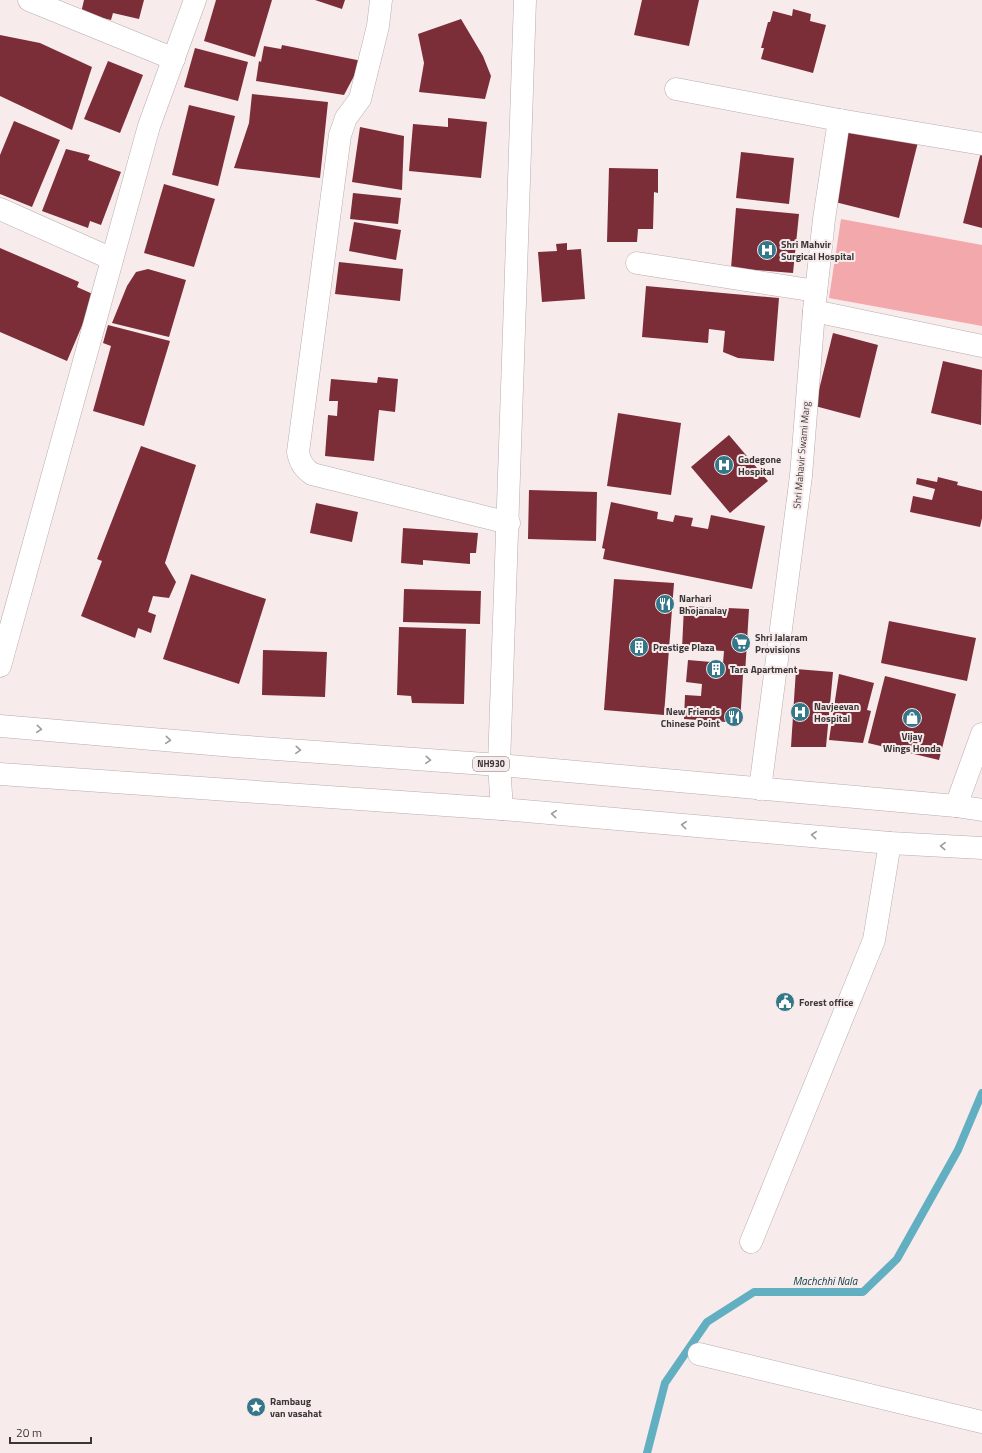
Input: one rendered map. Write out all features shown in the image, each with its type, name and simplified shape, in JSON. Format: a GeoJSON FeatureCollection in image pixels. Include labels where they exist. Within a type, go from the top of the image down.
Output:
{"type":"FeatureCollection","features":[{"type":"Feature","properties":{"kind":"main road"},"geometry":{"type":"LineString","coordinates":[[29,0],[174,59]]}},
{"type":"Feature","properties":{"kind":"main road"},"geometry":{"type":"LineString","coordinates":[[0,666],[149,126],[195,0]]}},
{"type":"Feature","properties":{"kind":"main road"},"geometry":{"type":"LineString","coordinates":[[381,0],[378,26],[360,99],[346,118],[340,135],[298,452],[300,462],[305,469],[312,474],[509,523]]}},
{"type":"Feature","properties":{"kind":"main road"},"geometry":{"type":"LineString","coordinates":[[502,809],[499,765],[509,523],[516,253],[525,0]]}},
{"type":"Feature","properties":{"kind":"main road"},"geometry":{"type":"LineString","coordinates":[[676,89],[840,120],[982,144]]}},
{"type":"Feature","properties":{"kind":"main road","name":"Shri Mahavir Swami Marg"},"geometry":{"type":"LineString","coordinates":[[760,789],[801,476],[815,301],[824,219],[840,120]]}},
{"type":"Feature","properties":{"kind":"main road"},"geometry":{"type":"LineString","coordinates":[[0,209],[112,259]]}},
{"type":"Feature","properties":{"kind":"main road"},"geometry":{"type":"LineString","coordinates":[[637,263],[815,301],[982,346]]}},
{"type":"Feature","properties":{"kind":"main road","name":"NH930"},"geometry":{"type":"LineString","coordinates":[[0,726],[234,746],[499,765],[956,806],[982,810]]}},
{"type":"Feature","properties":{"kind":"main road"},"geometry":{"type":"LineString","coordinates":[[956,806],[982,734]]}},
{"type":"Feature","properties":{"kind":"main road"},"geometry":{"type":"LineString","coordinates":[[0,774],[502,809],[890,843],[982,848]]}},
{"type":"Feature","properties":{"kind":"main road"},"geometry":{"type":"LineString","coordinates":[[751,1242],[874,940],[890,843]]}},
{"type":"Feature","properties":{"kind":"main road"},"geometry":{"type":"LineString","coordinates":[[699,1354],[982,1422]]}},
{"type":"Feature","properties":{"kind":"shaded area"},"geometry":{"type":"Polygon","coordinates":[[[841,219],[982,245],[982,326],[829,298],[841,219]]]}},
{"type":"Feature","properties":{"kind":"building"},"geometry":{"type":"Polygon","coordinates":[[[84,0],[144,0],[139,19],[113,13],[111,20],[81,13],[84,0]]]}},
{"type":"Feature","properties":{"kind":"building"},"geometry":{"type":"Polygon","coordinates":[[[216,0],[272,0],[255,57],[204,41],[216,0]]]}},
{"type":"Feature","properties":{"kind":"building"},"geometry":{"type":"Polygon","coordinates":[[[315,0],[345,0],[342,9],[315,0]]]}},
{"type":"Feature","properties":{"kind":"building"},"geometry":{"type":"Polygon","coordinates":[[[642,0],[699,0],[689,46],[634,35],[642,0]]]}},
{"type":"Feature","properties":{"kind":"building"},"geometry":{"type":"Polygon","coordinates":[[[793,9],[811,14],[810,21],[826,25],[813,73],[761,59],[764,48],[761,48],[768,22],[770,22],[773,11],[792,16],[793,9]]]}},
{"type":"Feature","properties":{"kind":"building"},"geometry":{"type":"Polygon","coordinates":[[[461,19],[483,56],[491,76],[485,99],[419,92],[424,63],[418,34],[461,19]]]}},
{"type":"Feature","properties":{"kind":"building"},"geometry":{"type":"Polygon","coordinates":[[[0,35],[40,43],[92,67],[72,130],[0,96],[0,35]]]}},
{"type":"Feature","properties":{"kind":"building"},"geometry":{"type":"Polygon","coordinates":[[[282,45],[362,61],[344,95],[256,81],[259,61],[261,62],[264,46],[281,49],[282,45]]]}},
{"type":"Feature","properties":{"kind":"building"},"geometry":{"type":"Polygon","coordinates":[[[195,48],[248,62],[238,101],[184,87],[195,48]]]}},
{"type":"Feature","properties":{"kind":"building"},"geometry":{"type":"Polygon","coordinates":[[[108,61],[143,75],[120,133],[84,119],[108,61]]]}},
{"type":"Feature","properties":{"kind":"building"},"geometry":{"type":"Polygon","coordinates":[[[252,94],[328,102],[320,178],[234,168],[249,123],[252,94]]]}},
{"type":"Feature","properties":{"kind":"building"},"geometry":{"type":"Polygon","coordinates":[[[189,105],[235,116],[218,186],[172,175],[189,105]]]}},
{"type":"Feature","properties":{"kind":"building"},"geometry":{"type":"Polygon","coordinates":[[[448,118],[487,122],[481,178],[409,171],[413,124],[448,127],[448,118]]]}},
{"type":"Feature","properties":{"kind":"building"},"geometry":{"type":"Polygon","coordinates":[[[14,121],[60,140],[32,207],[0,194],[0,155],[14,121]]]}},
{"type":"Feature","properties":{"kind":"building"},"geometry":{"type":"Polygon","coordinates":[[[850,125],[918,142],[899,218],[831,201],[850,125]]]}},
{"type":"Feature","properties":{"kind":"building"},"geometry":{"type":"Polygon","coordinates":[[[360,127],[404,136],[402,190],[352,182],[360,127]]]}},
{"type":"Feature","properties":{"kind":"building"},"geometry":{"type":"Polygon","coordinates":[[[66,149],[90,155],[88,160],[121,172],[101,225],[90,221],[88,228],[42,211],[66,149]]]}},
{"type":"Feature","properties":{"kind":"building"},"geometry":{"type":"Polygon","coordinates":[[[741,152],[794,158],[789,204],[736,198],[741,152]]]}},
{"type":"Feature","properties":{"kind":"building"},"geometry":{"type":"Polygon","coordinates":[[[982,152],[982,228],[963,223],[982,152]]]}},
{"type":"Feature","properties":{"kind":"building"},"geometry":{"type":"Polygon","coordinates":[[[609,168],[658,169],[658,193],[654,192],[653,229],[638,229],[637,242],[607,242],[609,168]]]}},
{"type":"Feature","properties":{"kind":"building"},"geometry":{"type":"Polygon","coordinates":[[[164,184],[215,199],[194,267],[144,253],[164,184]]]}},
{"type":"Feature","properties":{"kind":"building"},"geometry":{"type":"Polygon","coordinates":[[[353,193],[401,198],[398,224],[350,219],[353,193]]]}},
{"type":"Feature","properties":{"kind":"building"},"geometry":{"type":"Polygon","coordinates":[[[736,208],[799,214],[793,273],[731,268],[736,208]]]}},
{"type":"Feature","properties":{"kind":"building"},"geometry":{"type":"Polygon","coordinates":[[[354,222],[401,230],[396,260],[349,251],[354,222]]]}},
{"type":"Feature","properties":{"kind":"building"},"geometry":{"type":"Polygon","coordinates":[[[567,243],[567,250],[581,249],[585,299],[542,302],[538,252],[557,251],[556,244],[567,243]]]}},
{"type":"Feature","properties":{"kind":"building"},"geometry":{"type":"Polygon","coordinates":[[[0,248],[79,282],[77,287],[95,295],[67,361],[0,332],[0,248]]]}},
{"type":"Feature","properties":{"kind":"building"},"geometry":{"type":"Polygon","coordinates":[[[339,262],[403,269],[400,301],[335,294],[339,262]]]}},
{"type":"Feature","properties":{"kind":"building"},"geometry":{"type":"Polygon","coordinates":[[[148,269],[186,280],[169,337],[112,323],[127,286],[136,272],[148,269]]]}},
{"type":"Feature","properties":{"kind":"building"},"geometry":{"type":"Polygon","coordinates":[[[646,286],[779,298],[774,361],[738,358],[723,352],[725,331],[709,329],[708,343],[642,337],[646,286]]]}},
{"type":"Feature","properties":{"kind":"building"},"geometry":{"type":"Polygon","coordinates":[[[108,325],[170,341],[144,426],[93,411],[111,346],[103,343],[108,325]]]}},
{"type":"Feature","properties":{"kind":"building"},"geometry":{"type":"Polygon","coordinates":[[[833,333],[878,345],[860,418],[815,406],[833,333]]]}},
{"type":"Feature","properties":{"kind":"building"},"geometry":{"type":"Polygon","coordinates":[[[943,361],[982,370],[981,425],[931,413],[943,361]]]}},
{"type":"Feature","properties":{"kind":"building"},"geometry":{"type":"Polygon","coordinates":[[[378,377],[398,379],[395,412],[379,410],[374,461],[325,456],[328,415],[337,416],[338,401],[329,401],[331,379],[377,383],[378,377]]]}},
{"type":"Feature","properties":{"kind":"building"},"geometry":{"type":"Polygon","coordinates":[[[618,413],[681,423],[671,495],[607,486],[618,413]]]}},
{"type":"Feature","properties":{"kind":"building"},"geometry":{"type":"Polygon","coordinates":[[[729,435],[768,481],[730,513],[691,467],[729,435]]]}},
{"type":"Feature","properties":{"kind":"building"},"geometry":{"type":"Polygon","coordinates":[[[141,446],[196,465],[165,563],[176,582],[169,598],[153,596],[148,612],[156,615],[151,633],[138,628],[135,638],[81,616],[102,561],[97,559],[141,446]]]}},
{"type":"Feature","properties":{"kind":"building"},"geometry":{"type":"Polygon","coordinates":[[[938,477],[958,482],[957,485],[982,491],[982,518],[980,527],[910,512],[913,496],[932,500],[935,489],[916,484],[917,478],[937,482],[938,477]]]}},
{"type":"Feature","properties":{"kind":"building"},"geometry":{"type":"Polygon","coordinates":[[[529,490],[597,492],[596,541],[528,539],[529,490]]]}},
{"type":"Feature","properties":{"kind":"building"},"geometry":{"type":"Polygon","coordinates":[[[611,502],[658,512],[657,519],[673,522],[675,515],[693,518],[691,526],[708,529],[711,515],[765,526],[752,589],[603,559],[605,549],[602,548],[611,502]]]}},
{"type":"Feature","properties":{"kind":"building"},"geometry":{"type":"Polygon","coordinates":[[[316,503],[358,512],[352,542],[310,533],[316,503]]]}},
{"type":"Feature","properties":{"kind":"building"},"geometry":{"type":"Polygon","coordinates":[[[403,528],[478,533],[476,553],[470,553],[470,564],[423,560],[423,565],[401,563],[403,528]]]}},
{"type":"Feature","properties":{"kind":"building"},"geometry":{"type":"Polygon","coordinates":[[[191,574],[266,599],[239,684],[163,659],[191,574]]]}},
{"type":"Feature","properties":{"kind":"building","name":"Prestige Plaza"},"geometry":{"type":"Polygon","coordinates":[[[614,579],[674,583],[664,715],[604,710],[614,579]]]}},
{"type":"Feature","properties":{"kind":"building"},"geometry":{"type":"Polygon","coordinates":[[[404,589],[481,591],[480,624],[403,622],[404,589]]]}},
{"type":"Feature","properties":{"kind":"building","name":"Tara Apartment"},"geometry":{"type":"Polygon","coordinates":[[[684,606],[749,609],[740,723],[684,719],[685,695],[701,696],[702,684],[686,682],[688,660],[723,663],[724,651],[682,649],[684,606]]]}},
{"type":"Feature","properties":{"kind":"building"},"geometry":{"type":"Polygon","coordinates":[[[889,621],[976,638],[967,681],[881,663],[889,621]]]}},
{"type":"Feature","properties":{"kind":"building"},"geometry":{"type":"Polygon","coordinates":[[[399,627],[466,629],[464,704],[412,703],[411,696],[397,695],[399,627]]]}},
{"type":"Feature","properties":{"kind":"building"},"geometry":{"type":"Polygon","coordinates":[[[263,650],[327,652],[325,697],[262,695],[263,650]]]}},
{"type":"Feature","properties":{"kind":"building"},"geometry":{"type":"Polygon","coordinates":[[[796,669],[833,672],[826,747],[791,747],[796,669]]]}},
{"type":"Feature","properties":{"kind":"building"},"geometry":{"type":"Polygon","coordinates":[[[839,674],[874,683],[867,710],[871,711],[863,743],[829,740],[839,674]]]}},
{"type":"Feature","properties":{"kind":"building","name":"Vijay Wings Honda"},"geometry":{"type":"Polygon","coordinates":[[[885,676],[956,694],[939,760],[868,743],[885,676]]]}},
{"type":"Feature","properties":{"kind":"waterway","name":"Machchhi Nala"},"geometry":{"type":"LineString","coordinates":[[647,1453],[665,1383],[707,1322],[754,1292],[863,1292],[897,1259],[958,1150],[982,1093]]}},
{"type":"Feature","properties":{"kind":"place","name":"Shri Mahvir Surgical Hospital"},"geometry":{"type":"Point","coordinates":[767,250]}},
{"type":"Feature","properties":{"kind":"place","name":"Gadegone Hospital"},"geometry":{"type":"Point","coordinates":[724,465]}},
{"type":"Feature","properties":{"kind":"place","name":"Narhari Bhojanalay"},"geometry":{"type":"Point","coordinates":[665,604]}},
{"type":"Feature","properties":{"kind":"place","name":"Shri Jalaram Provisions"},"geometry":{"type":"Point","coordinates":[741,643]}},
{"type":"Feature","properties":{"kind":"place","name":"Prestige Plaza"},"geometry":{"type":"Point","coordinates":[639,647]}},
{"type":"Feature","properties":{"kind":"place","name":"Tara Apartment"},"geometry":{"type":"Point","coordinates":[716,669]}},
{"type":"Feature","properties":{"kind":"place","name":"Navjeevan Hospital"},"geometry":{"type":"Point","coordinates":[800,712]}},
{"type":"Feature","properties":{"kind":"place","name":"New Friends Chinese Point"},"geometry":{"type":"Point","coordinates":[734,717]}},
{"type":"Feature","properties":{"kind":"place","name":"Vijay Wings Honda"},"geometry":{"type":"Point","coordinates":[912,718]}},
{"type":"Feature","properties":{"kind":"place","name":"Forest office"},"geometry":{"type":"Point","coordinates":[785,1002]}},
{"type":"Feature","properties":{"kind":"place","name":"Rambaug van vasahat"},"geometry":{"type":"Point","coordinates":[256,1407]}}]}
